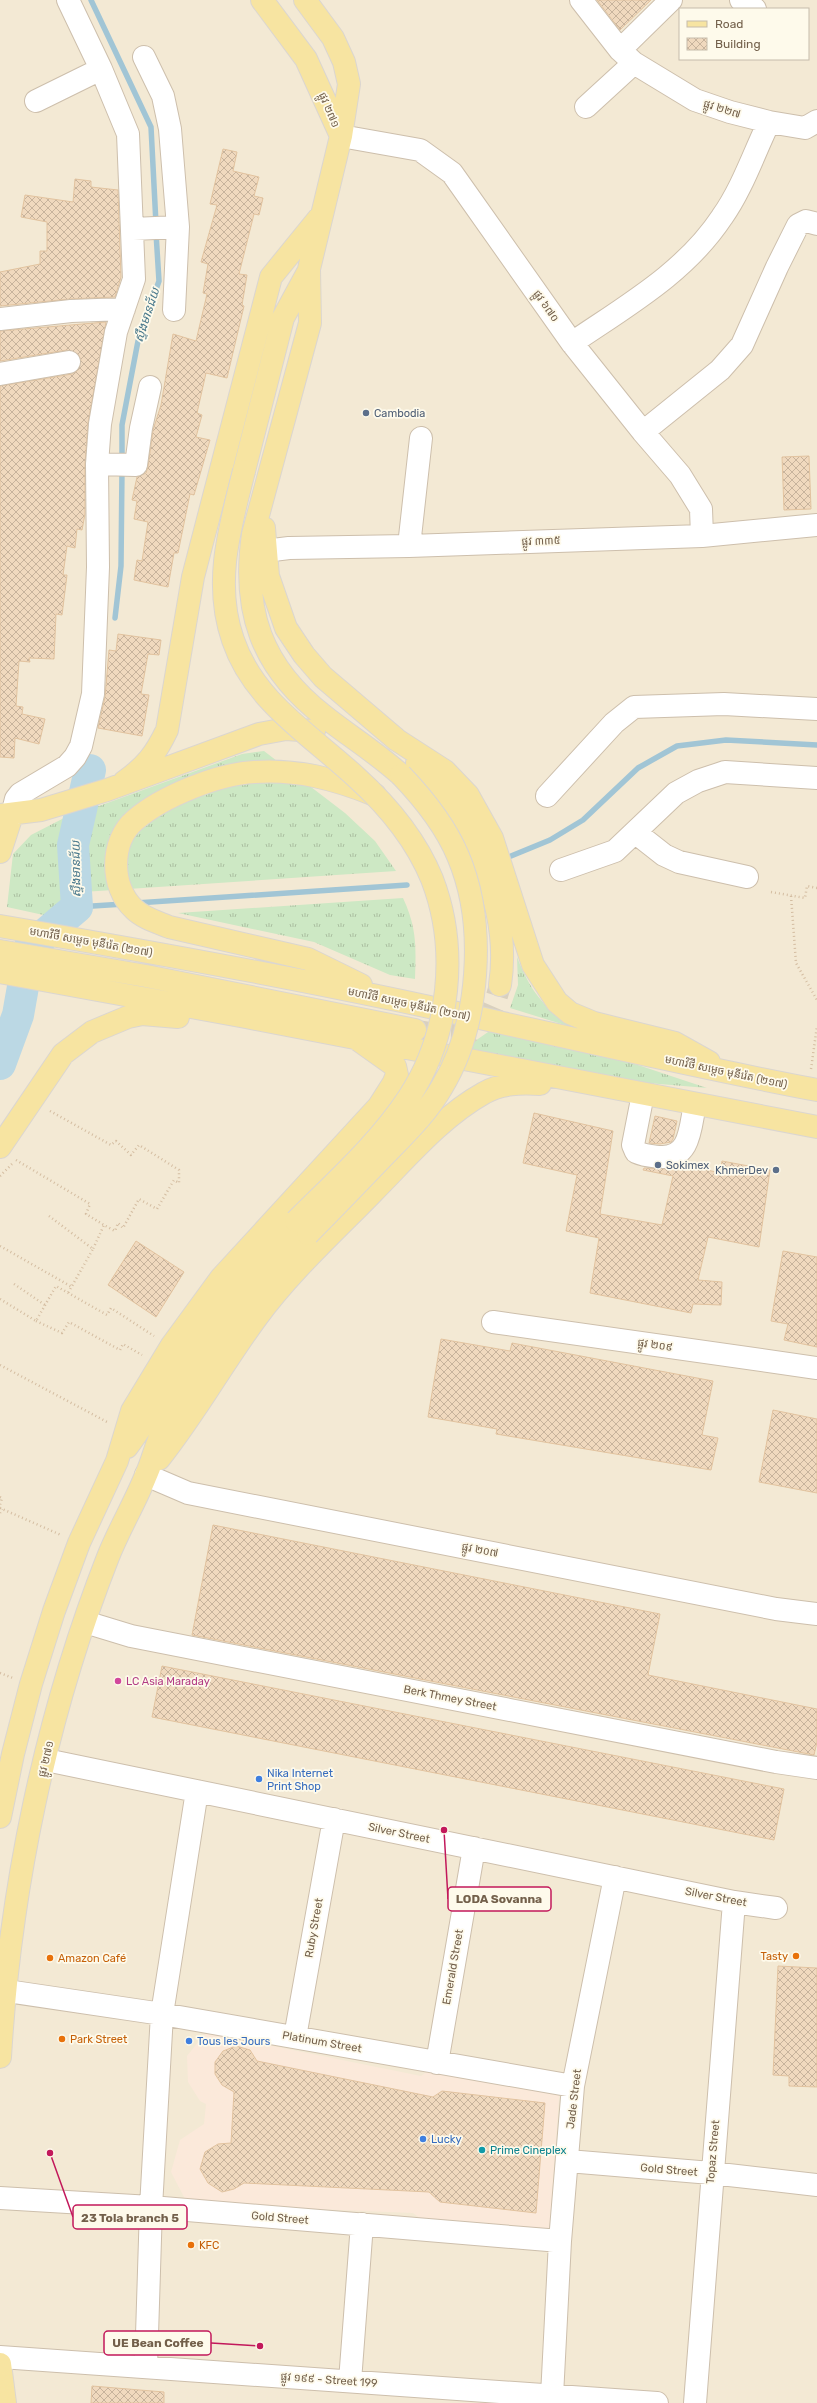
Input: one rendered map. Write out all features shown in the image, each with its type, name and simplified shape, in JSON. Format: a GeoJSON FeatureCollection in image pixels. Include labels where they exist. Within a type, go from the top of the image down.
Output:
{"type":"FeatureCollection","features":[{"type":"Feature","properties":{"kind":"main road","name":"ផ្លូវ ២៧១"},"geometry":{"type":"LineString","coordinates":[[262,0],[306,59],[341,136]]}},
{"type":"Feature","properties":{"kind":"main road","name":"ផ្លូវ ២៧១"},"geometry":{"type":"LineString","coordinates":[[305,0],[333,38],[344,62],[349,84],[341,136]]}},
{"type":"Feature","properties":{"kind":"main road"},"geometry":{"type":"LineString","coordinates":[[117,1461],[147,1420],[186,1357],[231,1293],[408,1132],[429,1106],[453,1067],[470,1012],[475,973],[476,950],[465,877],[455,850],[434,813],[401,775],[382,758],[323,715],[286,680],[261,639],[249,590],[249,564],[253,534],[310,323],[309,269],[341,136]]}},
{"type":"Feature","properties":{"kind":"main road"},"geometry":{"type":"LineString","coordinates":[[115,786],[144,768],[156,753],[167,730],[193,576],[271,277],[322,214]]}},
{"type":"Feature","properties":{"kind":"main road"},"geometry":{"type":"LineString","coordinates":[[146,1475],[163,1430],[201,1366],[302,1228],[410,1096],[428,1060],[437,1036],[445,1003],[447,950],[445,928],[432,879],[414,844],[376,795],[278,710],[256,685],[234,643],[228,624],[224,597],[224,567],[228,539],[283,318],[309,269]]}},
{"type":"Feature","properties":{"kind":"main road"},"geometry":{"type":"LineString","coordinates":[[263,496],[265,551],[268,576],[274,598],[286,628],[304,655],[323,677],[397,740],[436,783],[460,818],[476,848],[494,902],[500,933],[502,968],[500,985]]}},
{"type":"Feature","properties":{"kind":"main road"},"geometry":{"type":"LineString","coordinates":[[0,852],[6,815],[41,810],[115,786],[259,734],[286,729],[307,729],[329,734],[382,758]]}},
{"type":"Feature","properties":{"kind":"main road"},"geometry":{"type":"LineString","coordinates":[[397,740],[445,771],[468,795],[480,814],[502,863],[533,965],[557,1002],[570,1013],[594,1023],[675,1043],[732,1074]]}},
{"type":"Feature","properties":{"kind":"main road"},"geometry":{"type":"LineString","coordinates":[[376,795],[322,776],[298,772],[254,772],[215,781],[179,794],[153,807],[134,820],[124,833],[116,860],[116,877],[122,894],[134,910],[150,920],[169,927],[308,959],[386,998]]}},
{"type":"Feature","properties":{"kind":"main road","name":"មហាវិថី សម្តេច មុនីរ៉េត (២១៧)"},"geometry":{"type":"LineString","coordinates":[[0,926],[149,952],[386,998],[732,1074],[812,1090]]}},
{"type":"Feature","properties":{"kind":"main road"},"geometry":{"type":"LineString","coordinates":[[0,951],[146,976],[415,1030]]}},
{"type":"Feature","properties":{"kind":"main road"},"geometry":{"type":"LineString","coordinates":[[0,972],[246,1017],[817,1127]]}},
{"type":"Feature","properties":{"kind":"main road"},"geometry":{"type":"LineString","coordinates":[[8,1154],[63,1054],[92,1032],[128,1017],[142,1014],[189,1018],[246,1017]]}},
{"type":"Feature","properties":{"kind":"main road"},"geometry":{"type":"LineString","coordinates":[[0,1817],[2,1791],[30,1684],[80,1543],[117,1461],[132,1411],[164,1359],[221,1278],[356,1132],[389,1093],[397,1075],[395,1066],[357,1039]]}},
{"type":"Feature","properties":{"kind":"main road"},"geometry":{"type":"LineString","coordinates":[[146,1475],[176,1437],[235,1346],[276,1294],[450,1116],[485,1092],[499,1087],[517,1083],[545,1084],[570,1080]]}},
{"type":"Feature","properties":{"kind":"main road","name":"ផ្លូវ ២៧១"},"geometry":{"type":"LineString","coordinates":[[0,2057],[3,1990],[25,1857],[62,1692],[109,1555],[146,1475]]}},
{"type":"Feature","properties":{"kind":"main road"},"geometry":{"type":"LineString","coordinates":[[0,2364],[5,2403]]}},
{"type":"Feature","properties":{"kind":"street"},"geometry":{"type":"LineString","coordinates":[[6,815],[20,794],[67,766],[75,757],[81,746],[92,694],[102,465],[101,416],[116,332],[134,279],[139,229],[128,134],[101,69],[68,0]]}},
{"type":"Feature","properties":{"kind":"street","name":"ផ្លូវ ២២៧"},"geometry":{"type":"LineString","coordinates":[[581,0],[627,56],[695,100],[730,112],[769,122],[805,128],[817,121]]}},
{"type":"Feature","properties":{"kind":"street"},"geometry":{"type":"LineString","coordinates":[[586,107],[671,0]]}},
{"type":"Feature","properties":{"kind":"street"},"geometry":{"type":"LineString","coordinates":[[741,0],[753,8]]}},
{"type":"Feature","properties":{"kind":"street"},"geometry":{"type":"LineString","coordinates":[[144,57],[163,96],[170,130],[174,310]]}},
{"type":"Feature","properties":{"kind":"street"},"geometry":{"type":"LineString","coordinates":[[36,101],[101,69]]}},
{"type":"Feature","properties":{"kind":"street"},"geometry":{"type":"LineString","coordinates":[[572,343],[678,269],[700,246],[723,216],[769,122]]}},
{"type":"Feature","properties":{"kind":"street","name":"ផ្លូវ ៦៧០"},"geometry":{"type":"LineString","coordinates":[[341,136],[420,150],[452,173],[572,343],[643,432],[680,475],[701,509],[702,536]]}},
{"type":"Feature","properties":{"kind":"street"},"geometry":{"type":"LineString","coordinates":[[643,432],[720,370],[742,345],[777,267],[798,225],[806,221],[817,224]]}},
{"type":"Feature","properties":{"kind":"street"},"geometry":{"type":"LineString","coordinates":[[139,229],[172,227]]}},
{"type":"Feature","properties":{"kind":"street"},"geometry":{"type":"LineString","coordinates":[[0,319],[71,311],[124,309]]}},
{"type":"Feature","properties":{"kind":"street"},"geometry":{"type":"LineString","coordinates":[[0,374],[70,362]]}},
{"type":"Feature","properties":{"kind":"street"},"geometry":{"type":"LineString","coordinates":[[102,465],[136,465],[141,428],[150,387]]}},
{"type":"Feature","properties":{"kind":"street"},"geometry":{"type":"LineString","coordinates":[[409,546],[421,438]]}},
{"type":"Feature","properties":{"kind":"street","name":"ផ្លូវ ៣៣៥"},"geometry":{"type":"LineString","coordinates":[[265,551],[289,548],[409,546],[702,536],[817,525]]}},
{"type":"Feature","properties":{"kind":"street"},"geometry":{"type":"LineString","coordinates":[[547,796],[614,723],[634,707],[724,704],[817,709]]}},
{"type":"Feature","properties":{"kind":"street"},"geometry":{"type":"LineString","coordinates":[[561,870],[615,851],[636,833],[676,793],[698,781],[725,772],[817,778]]}},
{"type":"Feature","properties":{"kind":"street"},"geometry":{"type":"LineString","coordinates":[[636,833],[664,855],[680,862],[747,877]]}},
{"type":"Feature","properties":{"kind":"street"},"geometry":{"type":"LineString","coordinates":[[643,1094],[633,1145],[636,1152],[645,1156],[670,1158],[680,1154],[685,1147],[695,1104]]}},
{"type":"Feature","properties":{"kind":"street","name":"ផ្លូវ ២០៩"},"geometry":{"type":"LineString","coordinates":[[493,1322],[817,1368]]}},
{"type":"Feature","properties":{"kind":"street","name":"ផ្លូវ ២០៧"},"geometry":{"type":"LineString","coordinates":[[146,1475],[188,1493],[776,1609],[817,1614]]}},
{"type":"Feature","properties":{"kind":"street","name":"Berk Thmey Street"},"geometry":{"type":"LineString","coordinates":[[85,1622],[131,1636],[776,1762],[817,1768]]}},
{"type":"Feature","properties":{"kind":"street","name":"Silver Street"},"geometry":{"type":"LineString","coordinates":[[46,1760],[734,1902],[776,1908]]}},
{"type":"Feature","properties":{"kind":"street"},"geometry":{"type":"LineString","coordinates":[[146,2367],[151,2207],[162,2014],[197,1791]]}},
{"type":"Feature","properties":{"kind":"street","name":"Ruby Street"},"geometry":{"type":"LineString","coordinates":[[295,2037],[334,1819]]}},
{"type":"Feature","properties":{"kind":"street","name":"Emerald Street"},"geometry":{"type":"LineString","coordinates":[[437,2062],[474,1848]]}},
{"type":"Feature","properties":{"kind":"street","name":"Jade Street"},"geometry":{"type":"LineString","coordinates":[[552,2396],[560,2241],[568,2161],[573,2086],[615,1877]]}},
{"type":"Feature","properties":{"kind":"street","name":"Topaz Street"},"geometry":{"type":"LineString","coordinates":[[695,2403],[711,2173],[734,1902]]}},
{"type":"Feature","properties":{"kind":"street","name":"Platinum Street"},"geometry":{"type":"LineString","coordinates":[[3,1990],[162,2014],[573,2086]]}},
{"type":"Feature","properties":{"kind":"street","name":"Gold Street"},"geometry":{"type":"LineString","coordinates":[[568,2161],[711,2173],[817,2185]]}},
{"type":"Feature","properties":{"kind":"street","name":"Gold Street"},"geometry":{"type":"LineString","coordinates":[[0,2198],[151,2207],[560,2241]]}},
{"type":"Feature","properties":{"kind":"street"},"geometry":{"type":"LineString","coordinates":[[350,2381],[362,2224]]}},
{"type":"Feature","properties":{"kind":"street","name":"ផ្លូវ ១៩៩ - Street 199"},"geometry":{"type":"LineString","coordinates":[[0,2357],[657,2403]]}},
{"type":"Feature","properties":{"kind":"path"},"geometry":{"type":"LineString","coordinates":[[771,892],[805,898],[806,886],[817,888]]}},
{"type":"Feature","properties":{"kind":"path"},"geometry":{"type":"LineString","coordinates":[[791,896],[796,963],[817,1000]]}},
{"type":"Feature","properties":{"kind":"path"},"geometry":{"type":"LineString","coordinates":[[812,1090],[817,1026]]}},
{"type":"Feature","properties":{"kind":"path"},"geometry":{"type":"LineString","coordinates":[[8,1154],[90,1204],[86,1214],[115,1231],[118,1223],[123,1228],[139,1199],[157,1209],[174,1180],[179,1183],[179,1170],[139,1145],[131,1155],[116,1141],[111,1146],[51,1110]]}},
{"type":"Feature","properties":{"kind":"path"},"geometry":{"type":"LineString","coordinates":[[49,1216],[93,1249]]}},
{"type":"Feature","properties":{"kind":"path"},"geometry":{"type":"LineString","coordinates":[[68,1293],[93,1249],[104,1225]]}},
{"type":"Feature","properties":{"kind":"path"},"geometry":{"type":"LineString","coordinates":[[0,1246],[72,1287]]}},
{"type":"Feature","properties":{"kind":"path"},"geometry":{"type":"LineString","coordinates":[[14,1284],[46,1304]]}},
{"type":"Feature","properties":{"kind":"path"},"geometry":{"type":"LineString","coordinates":[[36,1321],[56,1286],[107,1315],[111,1308],[154,1336],[149,1342],[164,1359]]}},
{"type":"Feature","properties":{"kind":"path"},"geometry":{"type":"LineString","coordinates":[[0,1300],[36,1321],[62,1333],[69,1322],[120,1350],[124,1344],[164,1359]]}},
{"type":"Feature","properties":{"kind":"path"},"geometry":{"type":"LineString","coordinates":[[0,1365],[126,1432]]}},
{"type":"Feature","properties":{"kind":"path"},"geometry":{"type":"LineString","coordinates":[[0,1497],[2,1498],[0,1505]]}},
{"type":"Feature","properties":{"kind":"path"},"geometry":{"type":"LineString","coordinates":[[0,1513],[1,1509],[80,1543]]}},
{"type":"Feature","properties":{"kind":"shaded area"},"geometry":{"type":"Polygon","coordinates":[[[0,0],[817,0],[817,2403],[0,2403],[0,0]]]}},
{"type":"Feature","properties":{"kind":"shaded area"},"geometry":{"type":"Polygon","coordinates":[[[228,2026],[255,2034],[263,2044],[421,2076],[429,2070],[560,2085],[549,2237],[425,2222],[413,2213],[243,2206],[185,2199],[171,2172],[180,2140],[204,2124],[206,2104],[200,2101],[188,2082],[187,2056],[204,2035],[228,2026]]]}},
{"type":"Feature","properties":{"kind":"green space"},"geometry":{"type":"Polygon","coordinates":[[[264,751],[345,813],[375,841],[396,871],[83,892],[82,839],[88,810],[242,754],[264,751]]]}},
{"type":"Feature","properties":{"kind":"green space"},"geometry":{"type":"Polygon","coordinates":[[[66,817],[59,844],[63,903],[48,916],[7,907],[13,854],[31,835],[66,817]]]}},
{"type":"Feature","properties":{"kind":"green space"},"geometry":{"type":"Polygon","coordinates":[[[403,898],[411,919],[415,938],[415,979],[390,975],[314,942],[178,913],[403,898]]]}},
{"type":"Feature","properties":{"kind":"green space"},"geometry":{"type":"Polygon","coordinates":[[[517,957],[528,981],[542,1001],[559,1016],[581,1030],[510,1008],[518,985],[517,957]]]}},
{"type":"Feature","properties":{"kind":"green space"},"geometry":{"type":"Polygon","coordinates":[[[491,1030],[629,1062],[707,1088],[624,1081],[465,1051],[467,1044],[475,1041],[491,1030]]]}},
{"type":"Feature","properties":{"kind":"building"},"geometry":{"type":"Polygon","coordinates":[[[597,0],[651,0],[620,30],[597,0]]]}},
{"type":"Feature","properties":{"kind":"building"},"geometry":{"type":"Polygon","coordinates":[[[223,149],[237,152],[233,171],[259,177],[254,196],[263,198],[259,215],[254,214],[239,274],[247,275],[242,305],[244,306],[227,378],[206,373],[197,413],[202,415],[196,437],[210,440],[194,495],[190,494],[178,553],[174,553],[168,587],[134,580],[137,560],[142,561],[148,522],[134,519],[137,501],[132,500],[137,477],[146,473],[148,467],[153,430],[161,405],[173,334],[196,341],[207,294],[203,293],[208,264],[201,262],[217,205],[210,204],[223,149]]]}},
{"type":"Feature","properties":{"kind":"building"},"geometry":{"type":"Polygon","coordinates":[[[75,179],[91,181],[91,187],[118,190],[121,277],[115,297],[70,299],[0,306],[0,272],[40,264],[40,251],[47,251],[47,222],[21,217],[25,195],[73,202],[75,179]]]}},
{"type":"Feature","properties":{"kind":"building"},"geometry":{"type":"Polygon","coordinates":[[[106,322],[88,423],[85,464],[85,514],[82,530],[77,529],[75,548],[67,546],[63,575],[67,575],[62,615],[56,614],[54,659],[29,658],[30,662],[19,661],[16,706],[23,707],[22,714],[45,719],[39,744],[15,738],[14,758],[0,757],[0,386],[72,374],[77,371],[81,360],[78,354],[67,350],[0,361],[0,331],[106,322]]]}},
{"type":"Feature","properties":{"kind":"building"},"geometry":{"type":"Polygon","coordinates":[[[809,456],[811,509],[784,510],[782,457],[809,456]]]}},
{"type":"Feature","properties":{"kind":"building"},"geometry":{"type":"Polygon","coordinates":[[[118,634],[161,640],[159,655],[148,654],[141,694],[149,695],[142,736],[98,728],[105,697],[109,650],[116,651],[118,634]]]}},
{"type":"Feature","properties":{"kind":"building"},"geometry":{"type":"Polygon","coordinates":[[[534,1113],[613,1131],[600,1214],[662,1225],[673,1176],[643,1170],[644,1168],[671,1169],[682,1164],[720,1173],[722,1161],[770,1170],[759,1247],[708,1237],[698,1280],[722,1282],[721,1305],[693,1304],[691,1313],[590,1293],[599,1238],[566,1231],[577,1175],[523,1163],[534,1113]]]}},
{"type":"Feature","properties":{"kind":"building"},"geometry":{"type":"Polygon","coordinates":[[[655,1116],[677,1121],[671,1142],[660,1144],[649,1143],[655,1116]]]}},
{"type":"Feature","properties":{"kind":"building"},"geometry":{"type":"Polygon","coordinates":[[[136,1241],[184,1272],[156,1317],[108,1285],[136,1241]]]}},
{"type":"Feature","properties":{"kind":"building"},"geometry":{"type":"Polygon","coordinates":[[[783,1251],[817,1257],[817,1347],[784,1340],[788,1324],[771,1321],[783,1251]]]}},
{"type":"Feature","properties":{"kind":"building"},"geometry":{"type":"Polygon","coordinates":[[[441,1339],[510,1351],[512,1343],[713,1381],[702,1435],[718,1438],[711,1470],[496,1434],[497,1429],[428,1417],[441,1339]]]}},
{"type":"Feature","properties":{"kind":"building"},"geometry":{"type":"Polygon","coordinates":[[[773,1410],[817,1419],[817,1493],[759,1482],[773,1410]]]}},
{"type":"Feature","properties":{"kind":"building"},"geometry":{"type":"Polygon","coordinates":[[[213,1525],[660,1614],[648,1675],[817,1709],[817,1742],[814,1755],[192,1635],[213,1525]]]}},
{"type":"Feature","properties":{"kind":"building"},"geometry":{"type":"Polygon","coordinates":[[[162,1666],[784,1789],[774,1840],[152,1717],[162,1666]]]}},
{"type":"Feature","properties":{"kind":"building"},"geometry":{"type":"Polygon","coordinates":[[[778,1966],[817,1968],[817,2087],[789,2086],[789,2076],[773,2075],[778,1966]]]}},
{"type":"Feature","properties":{"kind":"building"},"geometry":{"type":"Polygon","coordinates":[[[236,2046],[250,2050],[257,2061],[433,2097],[442,2091],[545,2103],[536,2213],[440,2202],[429,2192],[244,2183],[234,2189],[222,2192],[208,2183],[200,2169],[205,2152],[218,2144],[231,2143],[234,2092],[222,2085],[215,2074],[215,2062],[223,2051],[236,2046]]]}},
{"type":"Feature","properties":{"kind":"building"},"geometry":{"type":"Polygon","coordinates":[[[92,2386],[164,2392],[164,2403],[91,2403],[92,2386]]]}},
{"type":"Feature","properties":{"kind":"waterway","name":"ស្ទឹងមានជ័យ"},"geometry":{"type":"LineString","coordinates":[[91,0],[151,127],[156,224]]}},
{"type":"Feature","properties":{"kind":"waterway","name":"ស្ទឹងមានជ័យ"},"geometry":{"type":"LineString","coordinates":[[122,461],[122,425],[138,341],[159,281],[156,233]]}},
{"type":"Feature","properties":{"kind":"waterway","name":"ស្ទឹងមានជ័យ"},"geometry":{"type":"LineString","coordinates":[[115,618],[121,566],[122,470]]}},
{"type":"Feature","properties":{"kind":"waterway"},"geometry":{"type":"LineString","coordinates":[[511,856],[550,840],[583,820],[638,768],[677,746],[726,740],[817,745]]}},
{"type":"Feature","properties":{"kind":"waterway","name":"ស្ទឹងមានជ័យ"},"geometry":{"type":"LineString","coordinates":[[0,1064],[18,1015],[30,947],[77,907],[73,845],[90,770]]}},
{"type":"Feature","properties":{"kind":"waterway"},"geometry":{"type":"LineString","coordinates":[[136,903],[407,885]]}},
{"type":"Feature","properties":{"kind":"waterway"},"geometry":{"type":"LineString","coordinates":[[77,907],[124,904]]}},
{"type":"Feature","properties":{"kind":"tunnel"},"geometry":{"type":"LineString","coordinates":[[418,1031],[449,1035],[462,1034],[472,1031],[481,1025],[488,1015],[495,1002],[500,985]]}},
{"type":"Feature","properties":{"kind":"place","name":"Cambodia"},"geometry":{"type":"Point","coordinates":[366,413]}},
{"type":"Feature","properties":{"kind":"place","name":"Sokimex"},"geometry":{"type":"Point","coordinates":[658,1165]}},
{"type":"Feature","properties":{"kind":"place","name":"KhmerDev"},"geometry":{"type":"Point","coordinates":[776,1170]}},
{"type":"Feature","properties":{"kind":"place","name":"LC Asia Maraday"},"geometry":{"type":"Point","coordinates":[118,1681]}},
{"type":"Feature","properties":{"kind":"place","name":"Nika Internet Print Shop"},"geometry":{"type":"Point","coordinates":[259,1779]}},
{"type":"Feature","properties":{"kind":"place","name":"LODA Sovanna"},"geometry":{"type":"Point","coordinates":[444,1830]}},
{"type":"Feature","properties":{"kind":"place","name":"Tasty"},"geometry":{"type":"Point","coordinates":[796,1956]}},
{"type":"Feature","properties":{"kind":"place","name":"Amazon Café"},"geometry":{"type":"Point","coordinates":[50,1958]}},
{"type":"Feature","properties":{"kind":"place","name":"Park Street"},"geometry":{"type":"Point","coordinates":[62,2039]}},
{"type":"Feature","properties":{"kind":"place","name":"Tous les Jours"},"geometry":{"type":"Point","coordinates":[189,2041]}},
{"type":"Feature","properties":{"kind":"place","name":"Lucky"},"geometry":{"type":"Point","coordinates":[423,2139]}},
{"type":"Feature","properties":{"kind":"place","name":"Prime Cineplex"},"geometry":{"type":"Point","coordinates":[482,2150]}},
{"type":"Feature","properties":{"kind":"place","name":"23 Tola branch 5"},"geometry":{"type":"Point","coordinates":[50,2153]}},
{"type":"Feature","properties":{"kind":"place","name":"KFC"},"geometry":{"type":"Point","coordinates":[191,2245]}},
{"type":"Feature","properties":{"kind":"place","name":"UE Bean Coffee"},"geometry":{"type":"Point","coordinates":[260,2346]}}]}
